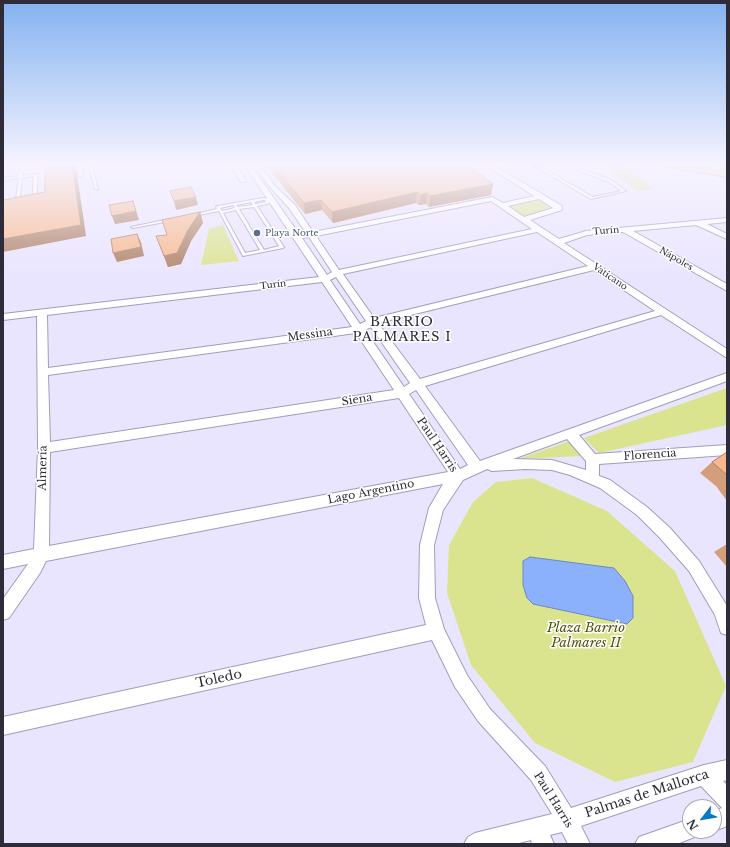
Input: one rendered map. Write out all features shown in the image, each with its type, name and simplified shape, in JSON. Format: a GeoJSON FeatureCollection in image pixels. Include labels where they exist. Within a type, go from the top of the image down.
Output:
{"type":"FeatureCollection","features":[{"type":"Feature","properties":{"kind":"street","name":"Paul Harris"},"geometry":{"type":"LineString","coordinates":[[273,204],[360,329],[401,393],[458,476],[436,508],[427,545],[427,598],[436,631],[461,681],[484,715],[538,773],[567,820],[579,844]]}},
{"type":"Feature","properties":{"kind":"street","name":"Paul Harris"},"geometry":{"type":"LineString","coordinates":[[289,204],[337,273],[477,467]]}},
{"type":"Feature","properties":{"kind":"street","name":"Vaticano"},"geometry":{"type":"LineString","coordinates":[[311,234],[469,204]]}},
{"type":"Feature","properties":{"kind":"street","name":"Vaticano"},"geometry":{"type":"LineString","coordinates":[[498,204],[727,354]]}},
{"type":"Feature","properties":{"kind":"street"},"geometry":{"type":"LineString","coordinates":[[502,206],[512,204]]}},
{"type":"Feature","properties":{"kind":"street"},"geometry":{"type":"LineString","coordinates":[[523,220],[559,208],[551,204]]}},
{"type":"Feature","properties":{"kind":"street","name":"Turín"},"geometry":{"type":"LineString","coordinates":[[558,242],[586,233],[727,220]]}},
{"type":"Feature","properties":{"kind":"street"},"geometry":{"type":"LineString","coordinates":[[696,222],[727,238]]}},
{"type":"Feature","properties":{"kind":"street","name":"Turín"},"geometry":{"type":"LineString","coordinates":[[3,317],[325,279],[337,273],[538,230]]}},
{"type":"Feature","properties":{"kind":"street","name":"Nápoles"},"geometry":{"type":"LineString","coordinates":[[625,230],[727,288]]}},
{"type":"Feature","properties":{"kind":"street"},"geometry":{"type":"LineString","coordinates":[[297,237],[311,234]]}},
{"type":"Feature","properties":{"kind":"street","name":"Messina"},"geometry":{"type":"LineString","coordinates":[[44,372],[360,329],[373,321],[595,267]]}},
{"type":"Feature","properties":{"kind":"street","name":"Siena"},"geometry":{"type":"LineString","coordinates":[[44,448],[401,393],[418,384],[662,312]]}},
{"type":"Feature","properties":{"kind":"street","name":"Almería"},"geometry":{"type":"LineString","coordinates":[[3,612],[35,568],[41,555],[44,448],[42,313]]}},
{"type":"Feature","properties":{"kind":"street","name":"Lago Argentino"},"geometry":{"type":"LineString","coordinates":[[3,562],[458,476],[477,467],[727,377]]}},
{"type":"Feature","properties":{"kind":"street"},"geometry":{"type":"LineString","coordinates":[[570,434],[592,459],[594,478]]}},
{"type":"Feature","properties":{"kind":"street","name":"Florencia"},"geometry":{"type":"LineString","coordinates":[[592,459],[727,450]]}},
{"type":"Feature","properties":{"kind":"street"},"geometry":{"type":"LineString","coordinates":[[477,467],[525,464],[552,465],[594,478],[642,511],[666,533],[694,566],[721,611],[727,627]]}},
{"type":"Feature","properties":{"kind":"street","name":"Toledo"},"geometry":{"type":"LineString","coordinates":[[3,726],[436,631]]}},
{"type":"Feature","properties":{"kind":"street","name":"Palmas de Mallorca"},"geometry":{"type":"LineString","coordinates":[[475,844],[539,836],[567,820],[704,775],[727,770]]}},
{"type":"Feature","properties":{"kind":"street"},"geometry":{"type":"LineString","coordinates":[[704,775],[727,800]]}},
{"type":"Feature","properties":{"kind":"street"},"geometry":{"type":"LineString","coordinates":[[646,844],[682,832]]}},
{"type":"Feature","properties":{"kind":"lane"},"geometry":{"type":"LineString","coordinates":[[254,205],[282,247],[244,256],[218,207],[234,204],[263,251]]}},
{"type":"Feature","properties":{"kind":"lane"},"geometry":{"type":"LineString","coordinates":[[192,215],[263,204]]}},
{"type":"Feature","properties":{"kind":"lane"},"geometry":{"type":"LineString","coordinates":[[3,209],[25,205]]}},
{"type":"Feature","properties":{"kind":"lane"},"geometry":{"type":"LineString","coordinates":[[133,227],[178,218]]}},
{"type":"Feature","properties":{"kind":"green space"},"geometry":{"type":"Polygon","coordinates":[[[509,204],[551,204],[559,208],[523,220],[502,205],[509,204]]]}},
{"type":"Feature","properties":{"kind":"green space"},"geometry":{"type":"Polygon","coordinates":[[[223,225],[239,261],[201,265],[209,229],[223,225]]]}},
{"type":"Feature","properties":{"kind":"green space"},"geometry":{"type":"Polygon","coordinates":[[[727,388],[727,425],[599,453],[584,438],[727,388]]]}},
{"type":"Feature","properties":{"kind":"green space"},"geometry":{"type":"Polygon","coordinates":[[[570,441],[584,456],[518,459],[570,441]]]}},
{"type":"Feature","properties":{"kind":"green space","name":"Plaza Barrio Palmares II"},"geometry":{"type":"Polygon","coordinates":[[[532,478],[607,511],[675,571],[726,686],[693,762],[615,782],[535,743],[471,665],[447,593],[449,545],[473,502],[496,482],[532,478]]]}},
{"type":"Feature","properties":{"kind":"water"},"geometry":{"type":"Polygon","coordinates":[[[530,557],[614,568],[625,581],[633,596],[633,618],[627,624],[533,604],[527,598],[523,585],[523,561],[530,557]]]}},
{"type":"Feature","properties":{"kind":"building"},"geometry":{"type":"Polygon","coordinates":[[[3,204],[78,204],[81,225],[3,239],[3,204]]]}},
{"type":"Feature","properties":{"kind":"building"},"geometry":{"type":"Polygon","coordinates":[[[134,204],[136,211],[112,216],[109,205],[134,204]]]}},
{"type":"Feature","properties":{"kind":"building"},"geometry":{"type":"Polygon","coordinates":[[[324,204],[368,204],[332,212],[324,204]]]}},
{"type":"Feature","properties":{"kind":"building"},"geometry":{"type":"Polygon","coordinates":[[[200,212],[188,230],[177,253],[164,256],[156,236],[167,235],[162,220],[200,212]]]}},
{"type":"Feature","properties":{"kind":"building"},"geometry":{"type":"Polygon","coordinates":[[[137,234],[141,247],[113,253],[111,239],[137,234]]]}},
{"type":"Feature","properties":{"kind":"building"},"geometry":{"type":"Polygon","coordinates":[[[727,452],[727,475],[712,462],[727,452]]]}},
{"type":"Feature","properties":{"kind":"place","name":"Playa Norte"},"geometry":{"type":"Point","coordinates":[257,233]}},
{"type":"Feature","properties":{"kind":"district","name":"BARRIO PALMARES I"},"geometry":{"type":"Point","coordinates":[402,330]}}]}
